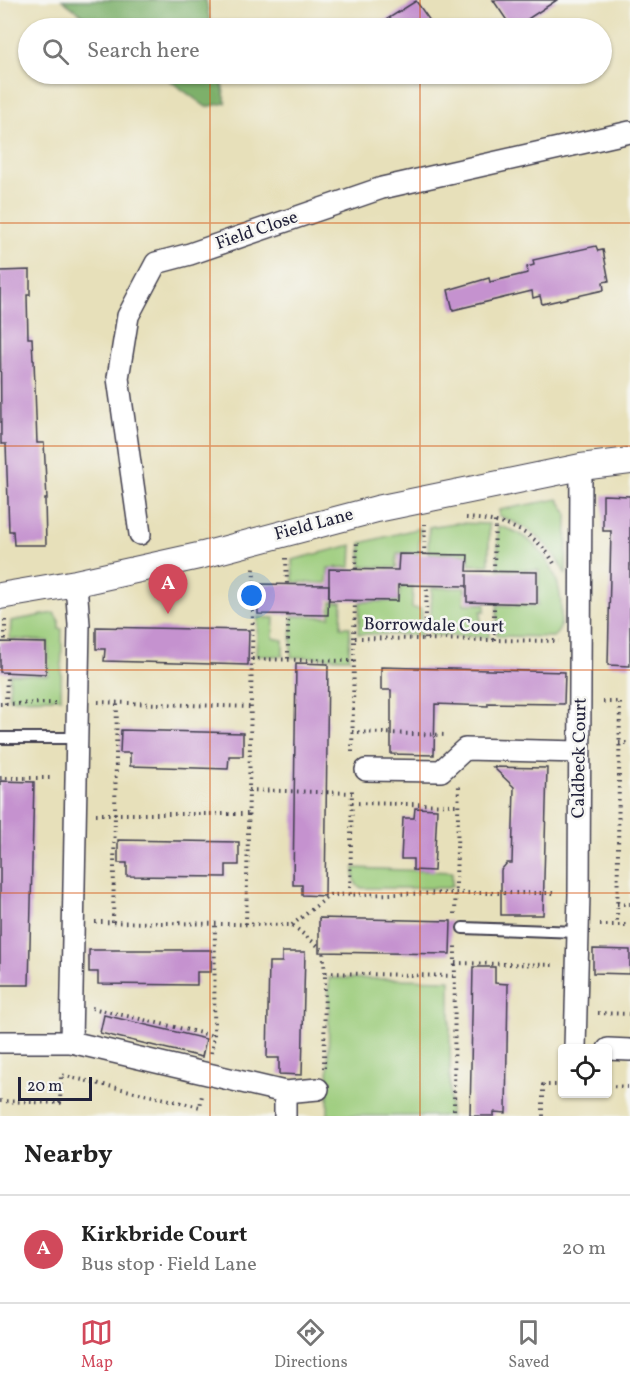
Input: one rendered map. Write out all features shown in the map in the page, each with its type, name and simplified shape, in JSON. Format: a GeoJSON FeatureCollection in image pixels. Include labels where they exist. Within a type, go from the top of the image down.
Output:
{"type":"FeatureCollection","features":[{"type":"Feature","properties":{"kind":"street","name":"Field Close"},"geometry":{"type":"LineString","coordinates":[[140,534],[118,378],[128,316],[156,263],[190,254],[382,188],[630,132]]}},
{"type":"Feature","properties":{"kind":"street","name":"Field Lane"},"geometry":{"type":"LineString","coordinates":[[0,596],[76,583],[202,555],[377,508],[581,467],[630,461]]}},
{"type":"Feature","properties":{"kind":"street","name":"Caldbeck Court"},"geometry":{"type":"LineString","coordinates":[[575,1044],[581,701],[581,467]]}},
{"type":"Feature","properties":{"kind":"street"},"geometry":{"type":"LineString","coordinates":[[71,1042],[79,625],[76,583]]}},
{"type":"Feature","properties":{"kind":"street"},"geometry":{"type":"LineString","coordinates":[[366,770],[441,771],[465,749],[579,752]]}},
{"type":"Feature","properties":{"kind":"street"},"geometry":{"type":"LineString","coordinates":[[0,1042],[71,1042],[285,1092],[321,1082]]}},
{"type":"Feature","properties":{"kind":"street"},"geometry":{"type":"LineString","coordinates":[[612,1050],[630,1050]]}},
{"type":"Feature","properties":{"kind":"street"},"geometry":{"type":"LineString","coordinates":[[285,1092],[285,1116]]}},
{"type":"Feature","properties":{"kind":"lane"},"geometry":{"type":"LineString","coordinates":[[0,738],[77,738]]}},
{"type":"Feature","properties":{"kind":"lane"},"geometry":{"type":"LineString","coordinates":[[463,928],[578,932]]}},
{"type":"Feature","properties":{"kind":"path"},"geometry":{"type":"LineString","coordinates":[[461,518],[508,524],[536,540],[550,555],[560,574]]}},
{"type":"Feature","properties":{"kind":"path"},"geometry":{"type":"LineString","coordinates":[[414,526],[434,521]]}},
{"type":"Feature","properties":{"kind":"path"},"geometry":{"type":"LineString","coordinates":[[494,571],[495,521]]}},
{"type":"Feature","properties":{"kind":"path"},"geometry":{"type":"LineString","coordinates":[[424,555],[425,524]]}},
{"type":"Feature","properties":{"kind":"path"},"geometry":{"type":"LineString","coordinates":[[347,542],[357,540],[356,569]]}},
{"type":"Feature","properties":{"kind":"path"},"geometry":{"type":"LineString","coordinates":[[275,560],[296,555]]}},
{"type":"Feature","properties":{"kind":"path"},"geometry":{"type":"LineString","coordinates":[[286,557],[287,584]]}},
{"type":"Feature","properties":{"kind":"path"},"geometry":{"type":"LineString","coordinates":[[246,924],[254,565],[265,562]]}},
{"type":"Feature","properties":{"kind":"path"},"geometry":{"type":"LineString","coordinates":[[425,639],[427,586]]}},
{"type":"Feature","properties":{"kind":"path"},"geometry":{"type":"LineString","coordinates":[[354,638],[355,600]]}},
{"type":"Feature","properties":{"kind":"path"},"geometry":{"type":"LineString","coordinates":[[494,640],[495,603]]}},
{"type":"Feature","properties":{"kind":"path"},"geometry":{"type":"LineString","coordinates":[[288,615],[288,660]]}},
{"type":"Feature","properties":{"kind":"path","name":"Borrowdale Court"},"geometry":{"type":"LineString","coordinates":[[252,659],[354,661],[354,638],[581,642]]}},
{"type":"Feature","properties":{"kind":"path"},"geometry":{"type":"LineString","coordinates":[[6,704],[7,673]]}},
{"type":"Feature","properties":{"kind":"path"},"geometry":{"type":"LineString","coordinates":[[581,701],[620,702],[617,925],[630,925]]}},
{"type":"Feature","properties":{"kind":"path"},"geometry":{"type":"LineString","coordinates":[[0,704],[117,702],[250,706]]}},
{"type":"Feature","properties":{"kind":"path"},"geometry":{"type":"LineString","coordinates":[[113,922],[117,702]]}},
{"type":"Feature","properties":{"kind":"path"},"geometry":{"type":"LineString","coordinates":[[352,732],[457,736],[460,753],[455,916]]}},
{"type":"Feature","properties":{"kind":"path"},"geometry":{"type":"LineString","coordinates":[[619,743],[630,743]]}},
{"type":"Feature","properties":{"kind":"path"},"geometry":{"type":"LineString","coordinates":[[0,778],[76,778]]}},
{"type":"Feature","properties":{"kind":"path"},"geometry":{"type":"LineString","coordinates":[[249,790],[352,793]]}},
{"type":"Feature","properties":{"kind":"path"},"geometry":{"type":"LineString","coordinates":[[352,803],[459,805]]}},
{"type":"Feature","properties":{"kind":"path"},"geometry":{"type":"LineString","coordinates":[[76,814],[248,814]]}},
{"type":"Feature","properties":{"kind":"path"},"geometry":{"type":"LineString","coordinates":[[292,925],[330,895],[456,892],[579,894]]}},
{"type":"Feature","properties":{"kind":"path"},"geometry":{"type":"LineString","coordinates":[[617,904],[630,904]]}},
{"type":"Feature","properties":{"kind":"path"},"geometry":{"type":"LineString","coordinates":[[74,922],[292,925],[323,950],[325,973],[321,1082]]}},
{"type":"Feature","properties":{"kind":"path"},"geometry":{"type":"LineString","coordinates":[[0,1101],[60,1103],[61,1075],[200,1107],[214,1036],[215,925]]}},
{"type":"Feature","properties":{"kind":"path"},"geometry":{"type":"LineString","coordinates":[[454,1116],[455,940]]}},
{"type":"Feature","properties":{"kind":"path"},"geometry":{"type":"LineString","coordinates":[[455,963],[577,966]]}},
{"type":"Feature","properties":{"kind":"path"},"geometry":{"type":"LineString","coordinates":[[325,973],[454,976]]}},
{"type":"Feature","properties":{"kind":"path"},"geometry":{"type":"LineString","coordinates":[[72,1004],[214,1036]]}},
{"type":"Feature","properties":{"kind":"path"},"geometry":{"type":"LineString","coordinates":[[576,1013],[630,1014]]}},
{"type":"Feature","properties":{"kind":"path"},"geometry":{"type":"LineString","coordinates":[[543,1116],[543,1085],[558,1085]]}},
{"type":"Feature","properties":{"kind":"path"},"geometry":{"type":"LineString","coordinates":[[612,1086],[630,1087]]}},
{"type":"Feature","properties":{"kind":"green space"},"geometry":{"type":"Polygon","coordinates":[[[62,0],[206,0],[209,18],[86,18],[62,0]]]}},
{"type":"Feature","properties":{"kind":"green space"},"geometry":{"type":"Polygon","coordinates":[[[175,84],[222,84],[226,103],[206,107],[175,84]]]}},
{"type":"Feature","properties":{"kind":"green space"},"geometry":{"type":"Polygon","coordinates":[[[558,499],[567,513],[566,575],[554,554],[539,538],[522,526],[499,516],[499,510],[558,499]]]}},
{"type":"Feature","properties":{"kind":"green space"},"geometry":{"type":"Polygon","coordinates":[[[454,523],[489,524],[489,565],[469,565],[469,554],[428,553],[429,527],[454,523]]]}},
{"type":"Feature","properties":{"kind":"green space"},"geometry":{"type":"Polygon","coordinates":[[[498,526],[525,538],[545,557],[552,570],[560,597],[561,612],[561,623],[553,637],[497,636],[497,605],[538,606],[539,570],[498,569],[498,526]]]}},
{"type":"Feature","properties":{"kind":"green space"},"geometry":{"type":"Polygon","coordinates":[[[420,528],[419,553],[397,553],[396,568],[361,566],[361,543],[420,528]]]}},
{"type":"Feature","properties":{"kind":"green space"},"geometry":{"type":"Polygon","coordinates":[[[352,545],[351,567],[328,568],[327,583],[293,582],[292,560],[352,545]]]}},
{"type":"Feature","properties":{"kind":"green space"},"geometry":{"type":"Polygon","coordinates":[[[400,587],[413,587],[412,608],[422,609],[421,635],[358,634],[360,602],[399,601],[400,587]]]}},
{"type":"Feature","properties":{"kind":"green space"},"geometry":{"type":"Polygon","coordinates":[[[432,588],[465,588],[464,604],[485,604],[485,611],[481,611],[480,629],[489,629],[489,637],[430,635],[432,588]]]}},
{"type":"Feature","properties":{"kind":"green space"},"geometry":{"type":"Polygon","coordinates":[[[331,602],[342,602],[341,627],[350,627],[349,658],[291,657],[292,616],[330,617],[331,602]]]}},
{"type":"Feature","properties":{"kind":"green space"},"geometry":{"type":"Polygon","coordinates":[[[54,613],[59,621],[59,629],[62,629],[61,698],[9,699],[10,674],[48,675],[48,641],[10,639],[11,621],[54,613]]]}},
{"type":"Feature","properties":{"kind":"green space"},"geometry":{"type":"Polygon","coordinates":[[[258,617],[274,618],[273,638],[283,640],[283,656],[256,656],[258,617]]]}},
{"type":"Feature","properties":{"kind":"green space"},"geometry":{"type":"Polygon","coordinates":[[[354,868],[452,872],[452,886],[448,888],[362,888],[356,883],[354,868]]]}},
{"type":"Feature","properties":{"kind":"green space"},"geometry":{"type":"Polygon","coordinates":[[[329,978],[450,980],[450,1116],[328,1116],[329,978]]]}},
{"type":"Feature","properties":{"kind":"building"},"geometry":{"type":"Polygon","coordinates":[[[493,0],[557,0],[529,18],[505,18],[493,0]]]}},
{"type":"Feature","properties":{"kind":"building"},"geometry":{"type":"Polygon","coordinates":[[[416,1],[428,18],[389,18],[416,1]]]}},
{"type":"Feature","properties":{"kind":"building"},"geometry":{"type":"Polygon","coordinates":[[[596,246],[598,251],[603,250],[609,281],[603,282],[604,290],[542,304],[540,296],[533,298],[532,291],[453,310],[448,290],[489,278],[490,282],[528,273],[527,267],[534,265],[533,260],[596,246]]]}},
{"type":"Feature","properties":{"kind":"building"},"geometry":{"type":"Polygon","coordinates":[[[30,270],[30,295],[27,295],[28,338],[32,338],[34,360],[37,443],[44,443],[47,499],[45,499],[46,545],[14,545],[13,531],[9,531],[6,444],[1,444],[0,271],[30,270]]]}},
{"type":"Feature","properties":{"kind":"building"},"geometry":{"type":"Polygon","coordinates":[[[603,495],[630,496],[630,666],[608,665],[611,531],[603,531],[603,495]]]}},
{"type":"Feature","properties":{"kind":"building"},"geometry":{"type":"Polygon","coordinates":[[[399,554],[468,555],[467,571],[537,572],[537,604],[467,602],[467,586],[398,585],[398,601],[329,600],[329,569],[398,570],[399,554]]]}},
{"type":"Feature","properties":{"kind":"building"},"geometry":{"type":"Polygon","coordinates":[[[258,584],[329,585],[328,615],[258,614],[258,584]]]}},
{"type":"Feature","properties":{"kind":"building"},"geometry":{"type":"Polygon","coordinates":[[[96,627],[249,630],[248,665],[104,661],[105,649],[96,649],[96,627]]]}},
{"type":"Feature","properties":{"kind":"building"},"geometry":{"type":"Polygon","coordinates":[[[0,642],[46,643],[46,674],[0,672],[0,642]]]}},
{"type":"Feature","properties":{"kind":"building"},"geometry":{"type":"Polygon","coordinates":[[[296,663],[328,664],[325,896],[302,895],[302,885],[293,885],[296,663]]]}},
{"type":"Feature","properties":{"kind":"building"},"geometry":{"type":"Polygon","coordinates":[[[381,667],[565,672],[564,704],[488,703],[488,706],[435,704],[434,755],[391,754],[391,690],[381,690],[381,667]]]}},
{"type":"Feature","properties":{"kind":"building"},"geometry":{"type":"Polygon","coordinates":[[[121,730],[243,733],[243,756],[229,756],[228,769],[130,766],[130,753],[120,753],[121,730]]]}},
{"type":"Feature","properties":{"kind":"building"},"geometry":{"type":"Polygon","coordinates":[[[493,767],[547,768],[543,915],[501,915],[501,870],[507,863],[512,863],[514,787],[493,767]]]}},
{"type":"Feature","properties":{"kind":"building"},"geometry":{"type":"Polygon","coordinates":[[[0,781],[34,782],[29,985],[0,985],[0,781]]]}},
{"type":"Feature","properties":{"kind":"building"},"geometry":{"type":"Polygon","coordinates":[[[415,808],[437,809],[434,871],[413,870],[413,859],[401,859],[403,818],[414,818],[415,808]]]}},
{"type":"Feature","properties":{"kind":"building"},"geometry":{"type":"Polygon","coordinates":[[[118,840],[239,842],[239,865],[226,865],[226,877],[127,876],[127,863],[118,863],[118,840]]]}},
{"type":"Feature","properties":{"kind":"building"},"geometry":{"type":"Polygon","coordinates":[[[319,918],[451,921],[450,954],[319,952],[319,918]]]}},
{"type":"Feature","properties":{"kind":"building"},"geometry":{"type":"Polygon","coordinates":[[[593,949],[630,950],[630,974],[593,973],[593,949]]]}},
{"type":"Feature","properties":{"kind":"building"},"geometry":{"type":"Polygon","coordinates":[[[89,950],[211,950],[211,972],[197,972],[197,985],[98,984],[98,972],[89,972],[89,950]]]}},
{"type":"Feature","properties":{"kind":"building"},"geometry":{"type":"Polygon","coordinates":[[[282,952],[305,952],[302,1075],[279,1074],[279,1058],[267,1058],[269,962],[282,962],[282,952]]]}},
{"type":"Feature","properties":{"kind":"building"},"geometry":{"type":"Polygon","coordinates":[[[473,967],[495,967],[495,983],[508,984],[506,1113],[494,1112],[494,1116],[470,1116],[473,967]]]}},
{"type":"Feature","properties":{"kind":"building"},"geometry":{"type":"Polygon","coordinates":[[[104,1015],[206,1039],[202,1057],[100,1033],[104,1015]]]}},
{"type":"Feature","properties":{"kind":"place","name":"Kirkbride Court"},"geometry":{"type":"Point","coordinates":[168,614]}}]}
